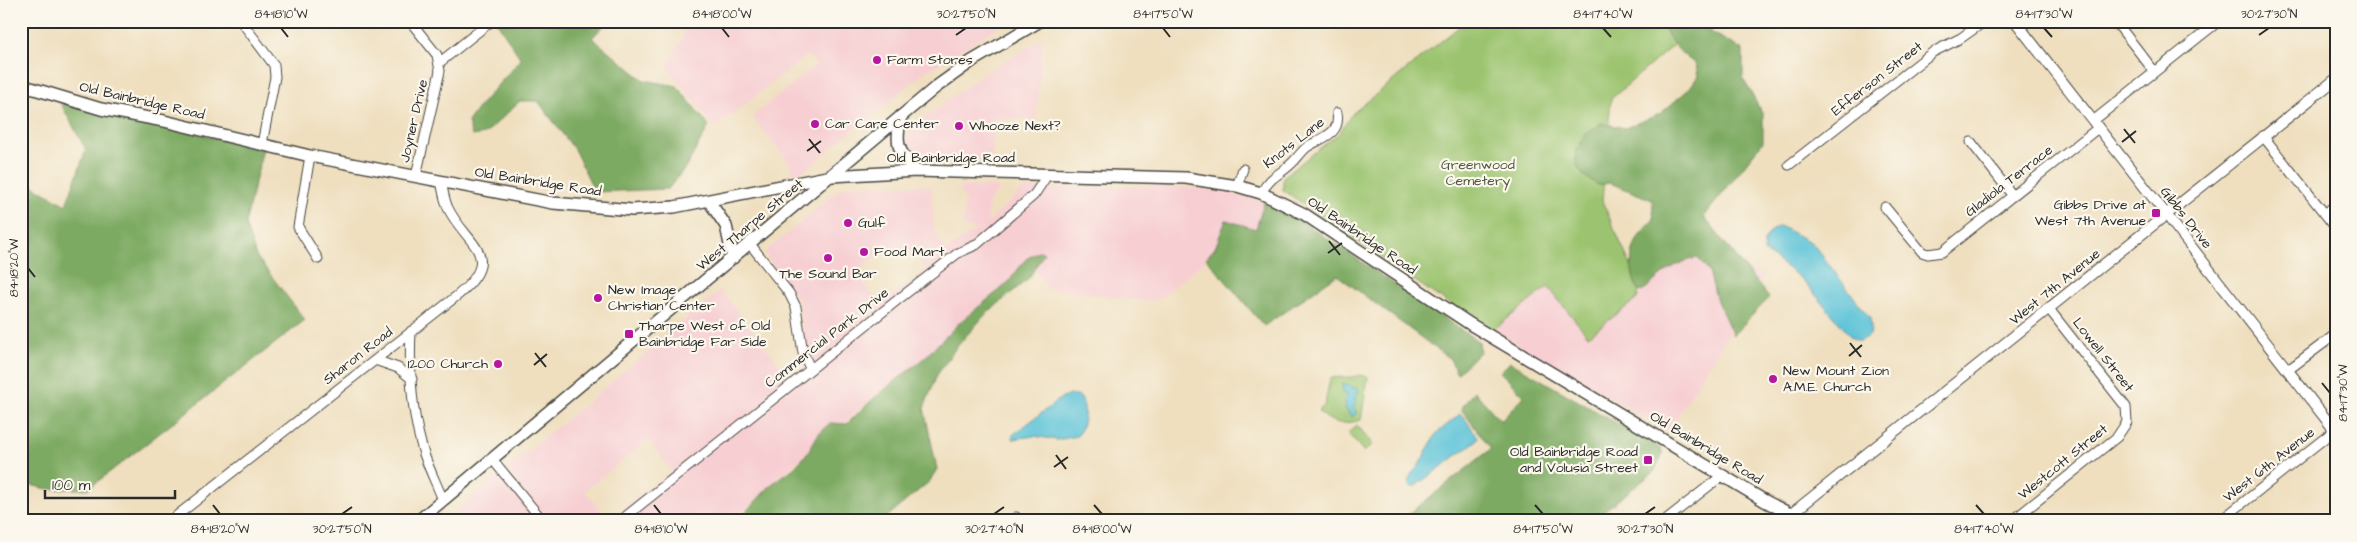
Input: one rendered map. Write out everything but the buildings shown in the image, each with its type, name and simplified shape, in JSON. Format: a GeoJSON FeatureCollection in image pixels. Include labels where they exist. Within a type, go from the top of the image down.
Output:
{"type":"FeatureCollection","features":[{"type":"Feature","properties":{"kind":"main road","name":"West Tharpe Street"},"geometry":{"type":"LineString","coordinates":[[418,521],[832,176],[901,116],[946,80],[1040,21]]}},
{"type":"Feature","properties":{"kind":"main road","name":"Old Bainbridge Road"},"geometry":{"type":"LineString","coordinates":[[21,85],[101,108],[310,156],[553,203],[590,207],[632,210],[674,207],[832,176],[916,171],[1186,178],[1237,186],[1261,193],[1304,214],[1470,324],[1790,515],[1804,521]]}},
{"type":"Feature","properties":{"kind":"main road"},"geometry":{"type":"LineString","coordinates":[[901,116],[896,137],[900,151],[916,171]]}},
{"type":"Feature","properties":{"kind":"main road"},"geometry":{"type":"LineString","coordinates":[[709,201],[726,226],[733,258]]}},
{"type":"Feature","properties":{"kind":"street"},"geometry":{"type":"LineString","coordinates":[[241,21],[274,65],[275,77],[262,144]]}},
{"type":"Feature","properties":{"kind":"street","name":"Joyner Drive"},"geometry":{"type":"LineString","coordinates":[[410,21],[432,48],[439,62],[439,77],[416,176]]}},
{"type":"Feature","properties":{"kind":"street"},"geometry":{"type":"LineString","coordinates":[[1765,22],[1780,21]]}},
{"type":"Feature","properties":{"kind":"street","name":"Efferson Street"},"geometry":{"type":"LineString","coordinates":[[1789,164],[1934,52],[1961,38],[1985,21]]}},
{"type":"Feature","properties":{"kind":"street","name":"Gibbs Drive"},"geometry":{"type":"LineString","coordinates":[[2015,21],[2335,431]]}},
{"type":"Feature","properties":{"kind":"street"},"geometry":{"type":"LineString","coordinates":[[2115,21],[2154,71]]}},
{"type":"Feature","properties":{"kind":"street","name":"Gladiola Terrace"},"geometry":{"type":"LineString","coordinates":[[1885,207],[1922,252],[1936,254],[1942,252],[2013,196],[2096,125],[2154,71],[2219,21]]}},
{"type":"Feature","properties":{"kind":"street"},"geometry":{"type":"LineString","coordinates":[[439,62],[489,23]]}},
{"type":"Feature","properties":{"kind":"street","name":"West 7th Avenue"},"geometry":{"type":"LineString","coordinates":[[1790,515],[2336,79]]}},
{"type":"Feature","properties":{"kind":"street","name":"Knots Lane"},"geometry":{"type":"LineString","coordinates":[[1261,193],[1273,176],[1293,162],[1306,147],[1328,136],[1336,126],[1337,113]]}},
{"type":"Feature","properties":{"kind":"street"},"geometry":{"type":"LineString","coordinates":[[2263,136],[2336,228]]}},
{"type":"Feature","properties":{"kind":"street"},"geometry":{"type":"LineString","coordinates":[[1971,142],[2013,196]]}},
{"type":"Feature","properties":{"kind":"street"},"geometry":{"type":"LineString","coordinates":[[310,156],[298,227],[318,259]]}},
{"type":"Feature","properties":{"kind":"street"},"geometry":{"type":"LineString","coordinates":[[1237,186],[1243,169]]}},
{"type":"Feature","properties":{"kind":"street","name":"Commercial Park Drive"},"geometry":{"type":"LineString","coordinates":[[620,521],[810,368],[958,253],[976,245],[1034,195],[1048,174]]}},
{"type":"Feature","properties":{"kind":"street","name":"Sharon Road"},"geometry":{"type":"LineString","coordinates":[[170,521],[469,286],[478,272],[480,256],[476,247],[448,209],[441,181]]}},
{"type":"Feature","properties":{"kind":"street"},"geometry":{"type":"LineString","coordinates":[[2324,214],[2336,204]]}},
{"type":"Feature","properties":{"kind":"street"},"geometry":{"type":"LineString","coordinates":[[750,244],[789,292],[796,307],[803,353],[810,368]]}},
{"type":"Feature","properties":{"kind":"street","name":"Lowell Street"},"geometry":{"type":"LineString","coordinates":[[2049,309],[2126,407],[2127,422]]}},
{"type":"Feature","properties":{"kind":"street"},"geometry":{"type":"LineString","coordinates":[[411,331],[412,379],[419,438],[443,500]]}},
{"type":"Feature","properties":{"kind":"street"},"geometry":{"type":"LineString","coordinates":[[2288,370],[2336,334]]}},
{"type":"Feature","properties":{"kind":"street"},"geometry":{"type":"LineString","coordinates":[[375,360],[398,368],[412,379]]}},
{"type":"Feature","properties":{"kind":"street","name":"Westcott Street"},"geometry":{"type":"LineString","coordinates":[[2012,521],[2116,437],[2127,422]]}},
{"type":"Feature","properties":{"kind":"street","name":"West 6th Avenue"},"geometry":{"type":"LineString","coordinates":[[2220,521],[2335,431]]}},
{"type":"Feature","properties":{"kind":"street"},"geometry":{"type":"LineString","coordinates":[[493,460],[542,521]]}},
{"type":"Feature","properties":{"kind":"street"},"geometry":{"type":"LineString","coordinates":[[1664,521],[1723,475]]}},
{"type":"Feature","properties":{"kind":"street"},"geometry":{"type":"LineString","coordinates":[[1012,521],[1016,518],[1019,521]]}},
{"type":"Feature","properties":{"kind":"shaded area"},"geometry":{"type":"Polygon","coordinates":[[[675,21],[1008,21],[922,74],[863,123],[854,128],[812,165],[804,171],[791,174],[791,165],[752,117],[816,65],[808,55],[714,128],[667,67],[685,33],[675,21]]]}},
{"type":"Feature","properties":{"kind":"shaded area"},"geometry":{"type":"Polygon","coordinates":[[[1043,38],[1036,120],[994,118],[992,159],[915,157],[909,152],[906,141],[907,134],[913,126],[986,72],[1043,38]]]}},
{"type":"Feature","properties":{"kind":"shaded area"},"geometry":{"type":"Polygon","coordinates":[[[865,184],[931,186],[935,233],[947,250],[977,229],[962,227],[965,201],[960,191],[961,186],[1000,187],[989,202],[987,223],[1025,188],[1165,186],[1211,189],[1264,202],[1256,229],[1226,220],[1215,248],[1201,264],[1159,299],[1147,301],[1046,288],[1035,270],[873,398],[789,469],[733,521],[462,521],[455,511],[581,408],[720,290],[791,379],[811,360],[806,347],[798,300],[764,253],[845,187],[865,184]],[[885,252],[853,272],[881,304],[926,270],[913,252],[885,252]],[[648,440],[585,491],[609,520],[672,471],[648,440]]]}},
{"type":"Feature","properties":{"kind":"shaded area"},"geometry":{"type":"Polygon","coordinates":[[[1676,245],[1764,275],[1668,432],[1493,330],[1548,287],[1588,336],[1637,299],[1676,245]]]}},
{"type":"Feature","properties":{"kind":"green space"},"geometry":{"type":"Polygon","coordinates":[[[496,21],[608,21],[592,38],[644,80],[677,86],[709,126],[686,167],[668,189],[595,192],[574,149],[538,101],[520,101],[485,134],[472,136],[468,122],[480,105],[521,59],[496,21]]]}},
{"type":"Feature","properties":{"kind":"green space","name":"Greenwood Cemetery"},"geometry":{"type":"Polygon","coordinates":[[[1466,21],[1669,21],[1678,41],[1611,99],[1602,201],[1634,273],[1639,292],[1637,299],[1588,336],[1548,287],[1493,330],[1437,296],[1283,190],[1283,177],[1339,133],[1352,114],[1466,21]]]}},
{"type":"Feature","properties":{"kind":"green space"},"geometry":{"type":"Polygon","coordinates":[[[1664,21],[1700,21],[1714,34],[1743,50],[1743,78],[1763,115],[1763,142],[1704,217],[1769,298],[1733,335],[1717,301],[1709,272],[1698,258],[1675,266],[1661,275],[1642,292],[1637,289],[1631,259],[1640,235],[1654,219],[1652,200],[1610,183],[1598,185],[1583,175],[1576,164],[1576,152],[1585,135],[1601,123],[1625,128],[1660,114],[1689,89],[1698,76],[1696,64],[1675,46],[1667,34],[1664,21]]]}},
{"type":"Feature","properties":{"kind":"green space"},"geometry":{"type":"Polygon","coordinates":[[[60,102],[263,149],[245,224],[256,256],[305,320],[88,489],[48,489],[21,483],[21,179],[66,205],[86,150],[60,102]]]}},
{"type":"Feature","properties":{"kind":"green space"},"geometry":{"type":"Polygon","coordinates":[[[1264,202],[1281,208],[1300,220],[1479,342],[1480,352],[1457,374],[1450,359],[1337,275],[1264,326],[1206,258],[1215,248],[1226,220],[1256,229],[1264,202]]]}},
{"type":"Feature","properties":{"kind":"green space"},"geometry":{"type":"Polygon","coordinates":[[[1040,251],[1044,253],[1029,278],[985,315],[957,346],[937,375],[924,408],[937,469],[930,481],[882,521],[737,521],[772,484],[794,468],[806,455],[819,433],[830,423],[847,424],[874,398],[924,358],[960,322],[1007,284],[1026,259],[1040,251]]]}},
{"type":"Feature","properties":{"kind":"green space"},"geometry":{"type":"Polygon","coordinates":[[[1510,362],[1660,448],[1663,453],[1654,472],[1591,521],[1400,521],[1491,449],[1461,409],[1474,391],[1501,421],[1524,396],[1500,372],[1510,362]]]}},
{"type":"Feature","properties":{"kind":"green space"},"geometry":{"type":"Polygon","coordinates":[[[1359,375],[1368,377],[1361,420],[1338,423],[1328,419],[1318,411],[1325,405],[1330,378],[1359,375]]]}},
{"type":"Feature","properties":{"kind":"green space"},"geometry":{"type":"Polygon","coordinates":[[[1357,425],[1373,444],[1364,452],[1348,433],[1357,425]]]}},
{"type":"Feature","properties":{"kind":"water"},"geometry":{"type":"Polygon","coordinates":[[[1780,226],[1812,243],[1820,253],[1870,318],[1871,329],[1867,337],[1860,341],[1852,338],[1802,279],[1764,251],[1764,241],[1772,230],[1780,226]]]}},
{"type":"Feature","properties":{"kind":"water"},"geometry":{"type":"Polygon","coordinates":[[[1343,384],[1354,388],[1357,387],[1359,391],[1355,398],[1357,403],[1353,407],[1357,413],[1352,417],[1345,408],[1344,400],[1348,394],[1342,393],[1343,384]]]}},
{"type":"Feature","properties":{"kind":"water"},"geometry":{"type":"Polygon","coordinates":[[[1070,395],[1078,395],[1084,409],[1082,427],[1077,436],[1057,440],[1034,436],[1013,439],[1012,436],[1014,434],[1060,399],[1070,395]]]}},
{"type":"Feature","properties":{"kind":"water"},"geometry":{"type":"Polygon","coordinates":[[[1460,414],[1478,437],[1475,442],[1414,487],[1409,486],[1408,482],[1412,473],[1418,467],[1436,434],[1460,414]]]}},
{"type":"Feature","properties":{"kind":"place","name":"Farm Stores"},"geometry":{"type":"Point","coordinates":[877,60]}},
{"type":"Feature","properties":{"kind":"place","name":"Car Care Center"},"geometry":{"type":"Point","coordinates":[815,124]}},
{"type":"Feature","properties":{"kind":"place","name":"Whooze Next?"},"geometry":{"type":"Point","coordinates":[959,126]}},
{"type":"Feature","properties":{"kind":"place","name":"Gibbs Drive at West 7th Avenue"},"geometry":{"type":"Point","coordinates":[2156,213]}},
{"type":"Feature","properties":{"kind":"place","name":"Gulf"},"geometry":{"type":"Point","coordinates":[848,223]}},
{"type":"Feature","properties":{"kind":"place","name":"Food Mart"},"geometry":{"type":"Point","coordinates":[864,252]}},
{"type":"Feature","properties":{"kind":"place","name":"The Sound Bar"},"geometry":{"type":"Point","coordinates":[828,258]}},
{"type":"Feature","properties":{"kind":"place","name":"New Image Christian Center"},"geometry":{"type":"Point","coordinates":[598,298]}},
{"type":"Feature","properties":{"kind":"place","name":"Tharpe West of Old Bainbridge Far Side"},"geometry":{"type":"Point","coordinates":[629,334]}},
{"type":"Feature","properties":{"kind":"place","name":"1200 Church"},"geometry":{"type":"Point","coordinates":[498,364]}},
{"type":"Feature","properties":{"kind":"place","name":"New Mount Zion A.M.E. Church"},"geometry":{"type":"Point","coordinates":[1773,379]}},
{"type":"Feature","properties":{"kind":"place","name":"Old Bainbridge Road and Volusia Street"},"geometry":{"type":"Point","coordinates":[1648,460]}}]}
